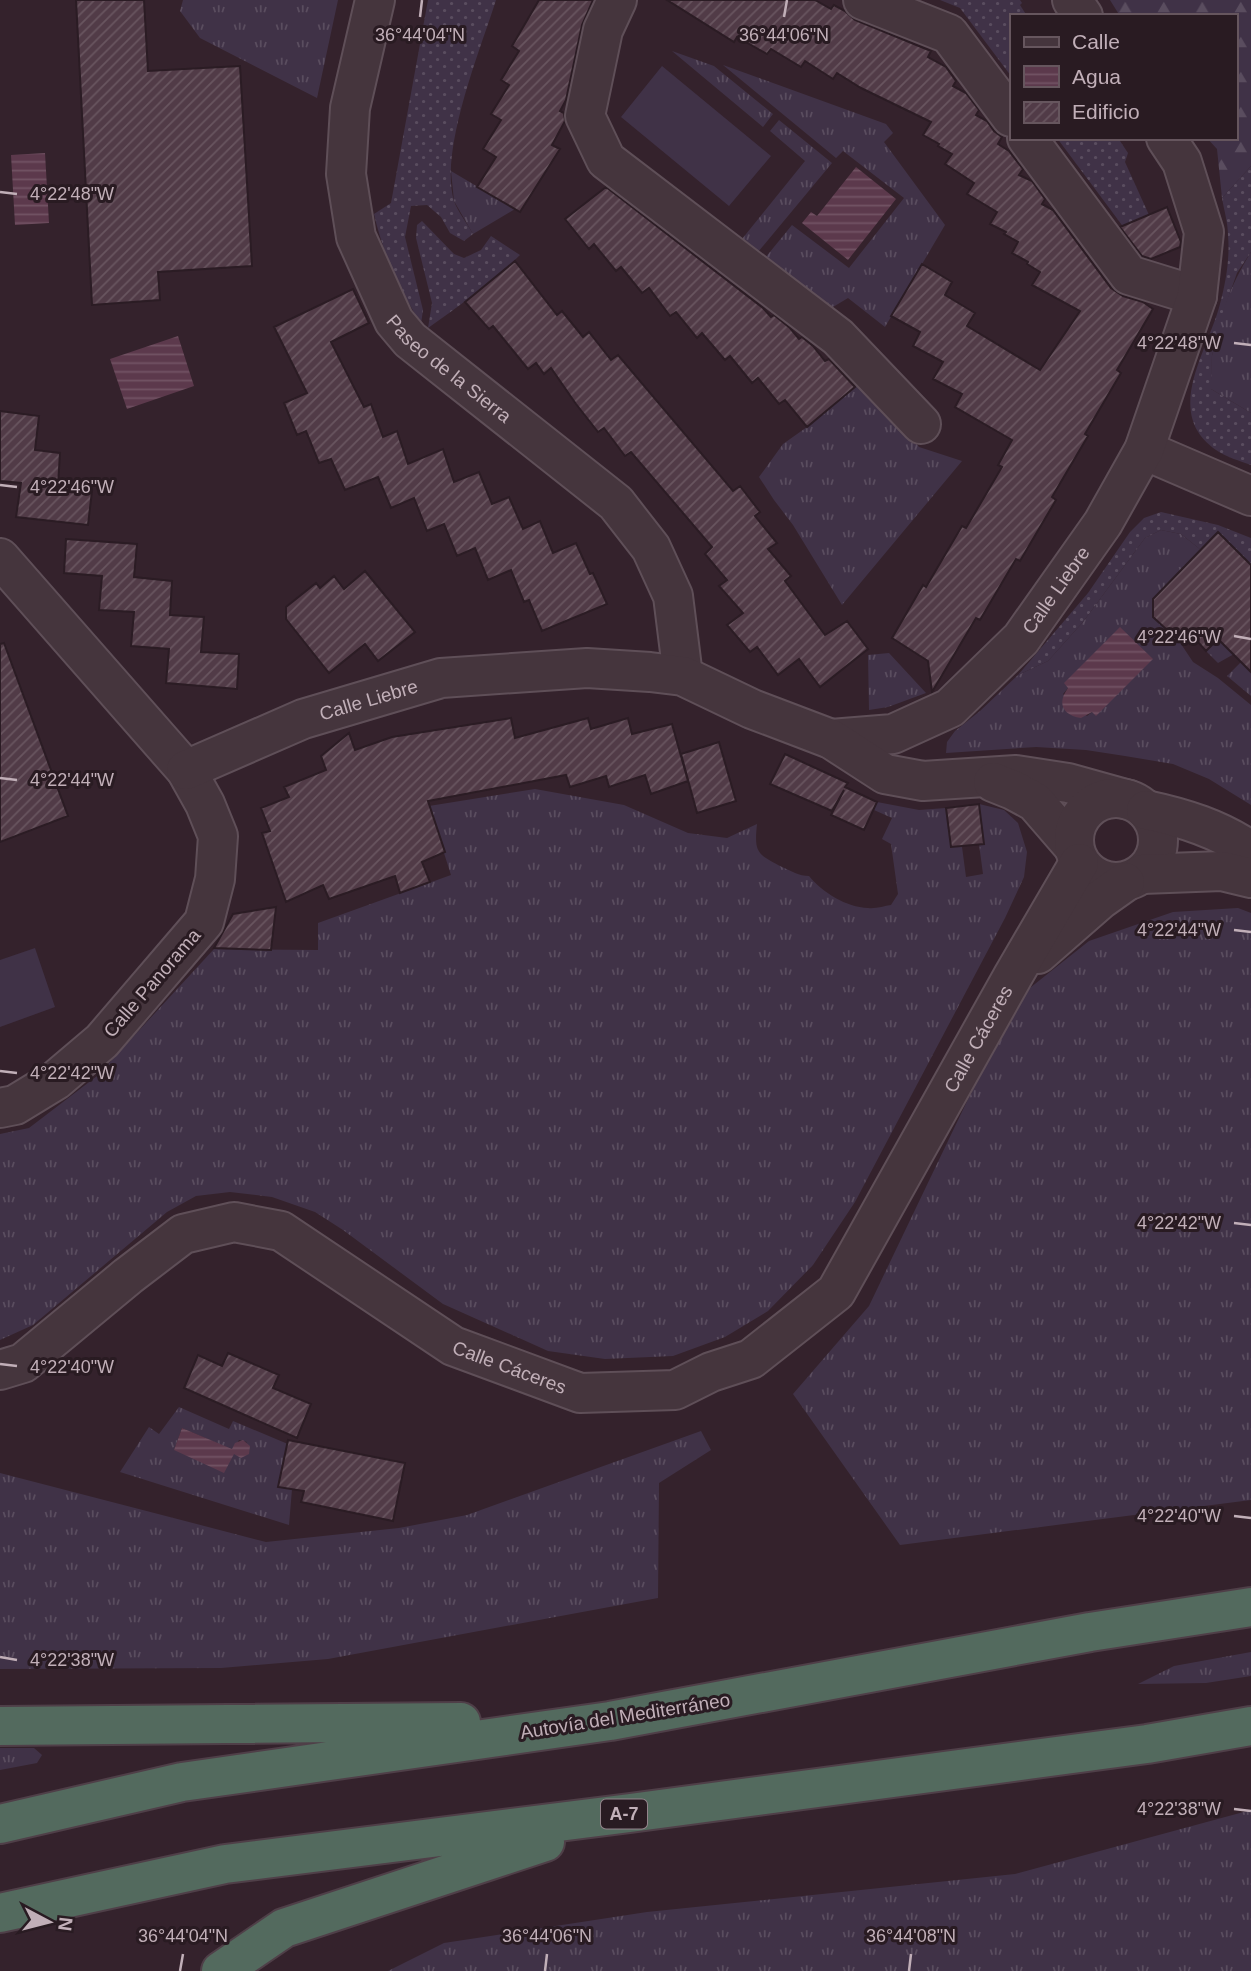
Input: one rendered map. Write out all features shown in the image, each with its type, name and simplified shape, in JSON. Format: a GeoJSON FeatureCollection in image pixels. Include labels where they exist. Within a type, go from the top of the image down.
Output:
{"type":"FeatureCollection","features":[{"type":"Feature","properties":{"kind":"highway","name":"Autovía del Mediterráneo"},"geometry":{"type":"LineString","coordinates":[[0,1824],[182,1782],[610,1721],[1090,1632],[1251,1606]]}},
{"type":"Feature","properties":{"kind":"highway"},"geometry":{"type":"LineString","coordinates":[[0,1726],[610,1721]]}},
{"type":"Feature","properties":{"kind":"highway","name":"A-7"},"geometry":{"type":"LineString","coordinates":[[0,1913],[225,1864],[630,1814],[1147,1744],[1251,1726]]}},
{"type":"Feature","properties":{"kind":"highway"},"geometry":{"type":"LineString","coordinates":[[221,1971],[284,1928],[630,1814]]}},
{"type":"Feature","properties":{"kind":"street","name":"Paseo de la Sierra"},"geometry":{"type":"LineString","coordinates":[[375,0],[351,108],[346,174],[356,237],[394,321],[410,340],[616,503],[651,548],[673,596],[683,676]]}},
{"type":"Feature","properties":{"kind":"street"},"geometry":{"type":"LineString","coordinates":[[617,0],[603,30],[585,117],[606,160],[838,337],[921,424]]}},
{"type":"Feature","properties":{"kind":"street"},"geometry":{"type":"LineString","coordinates":[[863,0],[949,33],[1010,116]]}},
{"type":"Feature","properties":{"kind":"street"},"geometry":{"type":"LineString","coordinates":[[1028,140],[1129,275],[1197,296]]}},
{"type":"Feature","properties":{"kind":"street"},"geometry":{"type":"LineString","coordinates":[[1167,140],[1182,162],[1205,232],[1197,296],[1144,450],[1251,496]]}},
{"type":"Feature","properties":{"kind":"street","name":"Calle Liebre"},"geometry":{"type":"LineString","coordinates":[[831,739],[893,734],[950,708],[1021,639],[1103,523],[1144,450]]}},
{"type":"Feature","properties":{"kind":"street"},"geometry":{"type":"LineString","coordinates":[[0,558],[186,770]]}},
{"type":"Feature","properties":{"kind":"street","name":"Calle Liebre"},"geometry":{"type":"LineString","coordinates":[[186,770],[303,719],[441,678],[587,668],[650,671],[683,676],[752,709],[831,739],[885,774],[923,781],[1029,776],[1068,783],[1137,805]]}},
{"type":"Feature","properties":{"kind":"street","name":"Calle Panorama"},"geometry":{"type":"LineString","coordinates":[[0,1108],[15,1105],[55,1080],[102,1041],[204,922],[215,879],[218,836],[205,804],[186,770]]}},
{"type":"Feature","properties":{"kind":"street","name":"Calle Liebre"},"geometry":{"type":"LineString","coordinates":[[981,778],[1035,802],[1076,854]]}},
{"type":"Feature","properties":{"kind":"street"},"geometry":{"type":"LineString","coordinates":[[1251,851],[1230,836],[1180,817],[1115,798],[1101,800],[1089,807],[1079,818],[1074,831],[1076,854],[1088,873],[1099,880],[1111,883],[1134,878],[1222,871],[1251,878]]}},
{"type":"Feature","properties":{"kind":"street"},"geometry":{"type":"LineString","coordinates":[[1134,878],[1152,863],[1158,836],[1154,822],[1137,805]]}},
{"type":"Feature","properties":{"kind":"street","name":"Calle Cáceres"},"geometry":{"type":"LineString","coordinates":[[0,1370],[23,1363],[183,1234],[234,1222],[281,1231],[453,1346],[580,1393],[675,1390],[711,1372],[751,1359],[836,1292],[1013,976],[1076,854]]}},
{"type":"Feature","properties":{"kind":"street","name":"Calle Cáceres"},"geometry":{"type":"LineString","coordinates":[[1013,976],[1101,899],[1134,878]]}},
{"type":"Feature","properties":{"kind":"green space"},"geometry":{"type":"Polygon","coordinates":[[[183,0],[338,0],[317,98],[200,38],[180,11],[183,0]]]}},
{"type":"Feature","properties":{"kind":"green space"},"geometry":{"type":"Polygon","coordinates":[[[428,0],[496,0],[463,100],[452,155],[454,201],[473,234],[464,241],[450,233],[441,217],[427,205],[411,206],[405,237],[423,310],[421,324],[393,271],[374,214],[391,203],[428,0]]]}},
{"type":"Feature","properties":{"kind":"green space"},"geometry":{"type":"Polygon","coordinates":[[[940,0],[1020,0],[1026,14],[1010,14],[1010,75],[960,8],[940,0]]]}},
{"type":"Feature","properties":{"kind":"green space"},"geometry":{"type":"Polygon","coordinates":[[[1110,0],[1251,0],[1251,166],[1222,198],[1217,149],[1209,140],[1237,140],[1237,14],[1119,14],[1110,0]]]}},
{"type":"Feature","properties":{"kind":"green space"},"geometry":{"type":"Polygon","coordinates":[[[672,51],[714,66],[773,114],[763,127],[672,51]]]}},
{"type":"Feature","properties":{"kind":"green space"},"geometry":{"type":"Polygon","coordinates":[[[723,65],[886,124],[893,133],[884,142],[945,225],[885,327],[848,298],[833,307],[817,304],[765,258],[792,225],[849,268],[904,198],[843,151],[836,158],[723,65]]]}},
{"type":"Feature","properties":{"kind":"green space"},"geometry":{"type":"Polygon","coordinates":[[[662,66],[771,156],[729,206],[621,117],[662,66]]]}},
{"type":"Feature","properties":{"kind":"green space"},"geometry":{"type":"Polygon","coordinates":[[[779,120],[832,163],[758,252],[742,239],[805,161],[770,131],[779,120]]]}},
{"type":"Feature","properties":{"kind":"green space"},"geometry":{"type":"Polygon","coordinates":[[[1058,140],[1119,140],[1128,153],[1125,162],[1149,215],[1132,222],[1148,260],[1058,140]]]}},
{"type":"Feature","properties":{"kind":"green space"},"geometry":{"type":"Polygon","coordinates":[[[1251,166],[1251,252],[1237,273],[1222,315],[1212,355],[1211,389],[1251,413],[1251,465],[1216,450],[1200,435],[1192,418],[1190,400],[1193,381],[1226,279],[1228,244],[1222,198],[1251,166]]]}},
{"type":"Feature","properties":{"kind":"green space"},"geometry":{"type":"Polygon","coordinates":[[[451,171],[515,209],[473,234],[454,201],[451,171]]]}},
{"type":"Feature","properties":{"kind":"green space"},"geometry":{"type":"Polygon","coordinates":[[[422,221],[454,254],[464,258],[481,250],[491,236],[520,255],[476,293],[428,328],[432,303],[416,238],[417,225],[422,221]]]}},
{"type":"Feature","properties":{"kind":"green space"},"geometry":{"type":"Polygon","coordinates":[[[1251,252],[1251,413],[1211,389],[1212,356],[1222,315],[1251,252]]]}},
{"type":"Feature","properties":{"kind":"green space"},"geometry":{"type":"Polygon","coordinates":[[[863,380],[919,447],[962,461],[842,605],[793,525],[759,477],[783,444],[863,380]]]}},
{"type":"Feature","properties":{"kind":"green space"},"geometry":{"type":"Polygon","coordinates":[[[1161,512],[1218,525],[1251,538],[1251,565],[1201,550],[1181,534],[1161,530],[1145,538],[1083,622],[1048,661],[1018,675],[1088,593],[1130,532],[1144,518],[1161,512]]]}},
{"type":"Feature","properties":{"kind":"green space"},"geometry":{"type":"Polygon","coordinates":[[[1161,530],[1181,534],[1201,550],[1153,599],[1153,617],[1179,641],[1193,662],[1251,705],[1251,805],[1209,779],[1173,764],[1086,750],[1036,747],[946,753],[947,742],[955,731],[1018,675],[1048,661],[1083,622],[1145,538],[1161,530]],[[1068,688],[1063,694],[1087,716],[1092,712],[1068,688]]]}},
{"type":"Feature","properties":{"kind":"green space"},"geometry":{"type":"Polygon","coordinates":[[[1251,606],[1234,654],[1218,663],[1206,651],[1251,606]]]}},
{"type":"Feature","properties":{"kind":"green space"},"geometry":{"type":"Polygon","coordinates":[[[889,653],[926,693],[888,707],[869,710],[868,655],[889,653]]]}},
{"type":"Feature","properties":{"kind":"green space"},"geometry":{"type":"Polygon","coordinates":[[[1241,662],[1251,672],[1251,696],[1227,676],[1241,662]]]}},
{"type":"Feature","properties":{"kind":"green space"},"geometry":{"type":"Polygon","coordinates":[[[535,789],[624,805],[688,833],[727,838],[757,824],[756,841],[762,855],[792,872],[809,876],[821,888],[843,902],[868,908],[891,905],[898,894],[891,844],[882,839],[892,818],[874,810],[877,802],[919,810],[946,808],[951,847],[962,847],[966,877],[983,874],[979,844],[984,843],[979,804],[1004,810],[1018,823],[1027,852],[1024,877],[1005,918],[855,1202],[813,1265],[768,1311],[725,1337],[673,1356],[605,1359],[548,1351],[443,1304],[315,1212],[272,1197],[230,1192],[196,1196],[167,1212],[33,1325],[0,1340],[0,1134],[29,1128],[97,1076],[214,949],[318,950],[318,923],[451,875],[429,806],[535,789]]]}},
{"type":"Feature","properties":{"kind":"green space"},"geometry":{"type":"Polygon","coordinates":[[[1238,908],[1251,913],[1251,1500],[900,1545],[793,1394],[869,1306],[1016,999],[1089,941],[1173,912],[1238,908]]]}},
{"type":"Feature","properties":{"kind":"green space"},"geometry":{"type":"Polygon","coordinates":[[[35,948],[55,1007],[0,1027],[0,960],[35,948]]]}},
{"type":"Feature","properties":{"kind":"green space"},"geometry":{"type":"Polygon","coordinates":[[[179,1407],[229,1429],[233,1421],[302,1450],[279,1487],[292,1489],[289,1525],[120,1472],[149,1427],[159,1434],[179,1407]],[[182,1428],[174,1450],[234,1454],[247,1442],[239,1440],[233,1450],[182,1428]]]}},
{"type":"Feature","properties":{"kind":"green space"},"geometry":{"type":"Polygon","coordinates":[[[701,1431],[711,1450],[659,1483],[658,1598],[328,1659],[221,1668],[0,1669],[0,1473],[266,1542],[399,1528],[467,1515],[701,1431]]]}},
{"type":"Feature","properties":{"kind":"green space"},"geometry":{"type":"Polygon","coordinates":[[[1251,1652],[1251,1676],[1206,1683],[1138,1684],[1174,1666],[1251,1652]]]}},
{"type":"Feature","properties":{"kind":"green space"},"geometry":{"type":"Polygon","coordinates":[[[0,1748],[34,1748],[42,1755],[37,1763],[0,1770],[0,1748]]]}},
{"type":"Feature","properties":{"kind":"green space"},"geometry":{"type":"Polygon","coordinates":[[[1251,1810],[1251,1971],[388,1971],[444,1943],[647,1912],[1015,1874],[1251,1810]]]}},
{"type":"Feature","properties":{"kind":"water"},"geometry":{"type":"Polygon","coordinates":[[[45,153],[49,223],[15,225],[11,155],[45,153]]]}},
{"type":"Feature","properties":{"kind":"water"},"geometry":{"type":"Polygon","coordinates":[[[856,167],[896,199],[848,260],[802,223],[811,212],[817,216],[856,167]]]}},
{"type":"Feature","properties":{"kind":"water"},"geometry":{"type":"Polygon","coordinates":[[[178,336],[194,386],[127,409],[110,359],[178,336]]]}},
{"type":"Feature","properties":{"kind":"water"},"geometry":{"type":"Polygon","coordinates":[[[1120,627],[1153,659],[1096,716],[1092,712],[1081,718],[1069,714],[1062,703],[1068,688],[1064,683],[1120,627]]]}},
{"type":"Feature","properties":{"kind":"water"},"geometry":{"type":"Polygon","coordinates":[[[182,1428],[232,1449],[235,1443],[243,1440],[250,1446],[249,1454],[241,1458],[234,1454],[224,1473],[174,1450],[182,1428]]]}},
{"type":"Feature","properties":{"kind":"building"},"geometry":{"type":"Polygon","coordinates":[[[76,0],[144,0],[148,71],[240,66],[252,266],[158,272],[160,300],[92,305],[76,0]]]}},
{"type":"Feature","properties":{"kind":"building"},"geometry":{"type":"Polygon","coordinates":[[[539,0],[593,0],[582,25],[566,100],[560,111],[564,113],[565,121],[552,145],[560,149],[520,212],[477,187],[496,157],[483,149],[501,120],[491,114],[509,85],[501,80],[519,51],[512,46],[539,0]]]}},
{"type":"Feature","properties":{"kind":"building"},"geometry":{"type":"Polygon","coordinates":[[[667,0],[815,0],[831,9],[834,5],[855,20],[931,51],[928,57],[946,67],[956,81],[953,86],[966,93],[979,110],[976,115],[987,121],[1002,137],[998,144],[1009,151],[1023,169],[1019,175],[1032,181],[1045,199],[1042,204],[1053,210],[1111,288],[1153,309],[1117,370],[1121,373],[1085,434],[1088,436],[1052,497],[1056,500],[1020,561],[1016,559],[980,620],[976,618],[932,692],[928,661],[892,638],[962,526],[966,528],[1002,467],[998,465],[1012,440],[955,407],[962,394],[933,379],[943,362],[913,346],[920,332],[891,316],[922,264],[952,282],[945,295],[975,313],[967,326],[1040,370],[1080,311],[1032,285],[1040,272],[1012,253],[1018,242],[990,224],[997,212],[967,194],[974,183],[945,164],[952,154],[923,135],[931,122],[861,88],[837,73],[833,79],[805,61],[801,67],[771,49],[767,54],[737,37],[734,42],[667,0]]]}},
{"type":"Feature","properties":{"kind":"building"},"geometry":{"type":"Polygon","coordinates":[[[606,187],[763,308],[771,317],[774,315],[799,339],[802,337],[825,361],[829,359],[855,387],[807,427],[785,400],[779,404],[758,378],[752,383],[730,356],[725,360],[702,333],[697,338],[676,312],[670,316],[649,288],[642,293],[621,267],[616,271],[594,244],[589,249],[565,219],[606,187]]]}},
{"type":"Feature","properties":{"kind":"building"},"geometry":{"type":"Polygon","coordinates":[[[1167,207],[1181,242],[1180,247],[1151,259],[1142,256],[1120,227],[1167,207]]]}},
{"type":"Feature","properties":{"kind":"building"},"geometry":{"type":"Polygon","coordinates":[[[515,261],[557,315],[562,311],[583,337],[589,332],[611,360],[618,355],[733,491],[740,486],[760,512],[755,516],[777,543],[768,549],[791,576],[785,581],[825,635],[847,621],[868,649],[820,687],[799,659],[778,675],[757,647],[750,652],[727,625],[743,613],[719,586],[727,580],[705,554],[712,547],[631,452],[625,456],[604,428],[598,432],[551,368],[544,374],[536,363],[528,369],[493,326],[489,329],[465,302],[515,261]]]}},
{"type":"Feature","properties":{"kind":"building"},"geometry":{"type":"Polygon","coordinates":[[[353,289],[369,323],[331,342],[364,407],[371,404],[383,437],[397,431],[408,464],[443,449],[454,482],[479,472],[492,504],[509,497],[523,529],[540,521],[553,553],[576,543],[607,604],[542,631],[529,600],[524,602],[511,570],[488,580],[475,548],[457,556],[444,524],[427,531],[414,498],[391,508],[378,477],[345,490],[331,459],[319,463],[306,431],[297,435],[284,403],[307,393],[274,327],[353,289]]]}},
{"type":"Feature","properties":{"kind":"building"},"geometry":{"type":"Polygon","coordinates":[[[0,411],[39,416],[35,450],[60,453],[58,486],[92,491],[88,525],[16,517],[21,483],[0,481],[0,411]]]}},
{"type":"Feature","properties":{"kind":"building"},"geometry":{"type":"Polygon","coordinates":[[[1218,532],[1251,565],[1251,672],[1218,639],[1206,651],[1198,642],[1179,641],[1153,617],[1153,599],[1218,532]]]}},
{"type":"Feature","properties":{"kind":"building"},"geometry":{"type":"Polygon","coordinates":[[[66,539],[137,544],[134,577],[172,581],[170,615],[204,617],[201,652],[239,654],[237,689],[166,683],[169,649],[131,646],[134,612],[99,610],[102,576],[64,573],[66,539]]]}},
{"type":"Feature","properties":{"kind":"building"},"geometry":{"type":"Polygon","coordinates":[[[365,571],[415,632],[378,661],[365,644],[329,673],[286,619],[286,607],[316,583],[320,588],[334,576],[344,589],[365,571]]]}},
{"type":"Feature","properties":{"kind":"building"},"geometry":{"type":"Polygon","coordinates":[[[4,643],[68,816],[0,842],[0,644],[4,643]]]}},
{"type":"Feature","properties":{"kind":"building"},"geometry":{"type":"Polygon","coordinates":[[[511,718],[515,738],[588,718],[591,729],[628,718],[632,734],[672,724],[688,781],[651,794],[645,775],[609,787],[606,776],[570,787],[566,775],[428,801],[445,852],[422,862],[430,882],[400,893],[395,876],[329,899],[323,885],[286,902],[262,833],[270,831],[261,808],[289,797],[284,787],[326,770],[321,756],[349,733],[355,750],[392,737],[511,718]]]}},
{"type":"Feature","properties":{"kind":"building"},"geometry":{"type":"Polygon","coordinates":[[[719,742],[736,801],[697,813],[681,754],[719,742]]]}},
{"type":"Feature","properties":{"kind":"building"},"geometry":{"type":"Polygon","coordinates":[[[785,754],[848,783],[845,787],[877,802],[864,830],[831,815],[844,790],[832,811],[770,784],[785,754]]]}},
{"type":"Feature","properties":{"kind":"building"},"geometry":{"type":"Polygon","coordinates":[[[979,804],[984,844],[951,847],[946,808],[979,804]]]}},
{"type":"Feature","properties":{"kind":"building"},"geometry":{"type":"Polygon","coordinates":[[[276,907],[271,950],[214,948],[233,914],[276,907]]]}},
{"type":"Feature","properties":{"kind":"building"},"geometry":{"type":"Polygon","coordinates":[[[228,1353],[279,1375],[273,1388],[311,1404],[297,1438],[184,1388],[198,1355],[222,1366],[228,1353]]]}},
{"type":"Feature","properties":{"kind":"building"},"geometry":{"type":"Polygon","coordinates":[[[288,1440],[405,1463],[393,1521],[301,1502],[304,1491],[278,1487],[288,1440]]]}}]}
